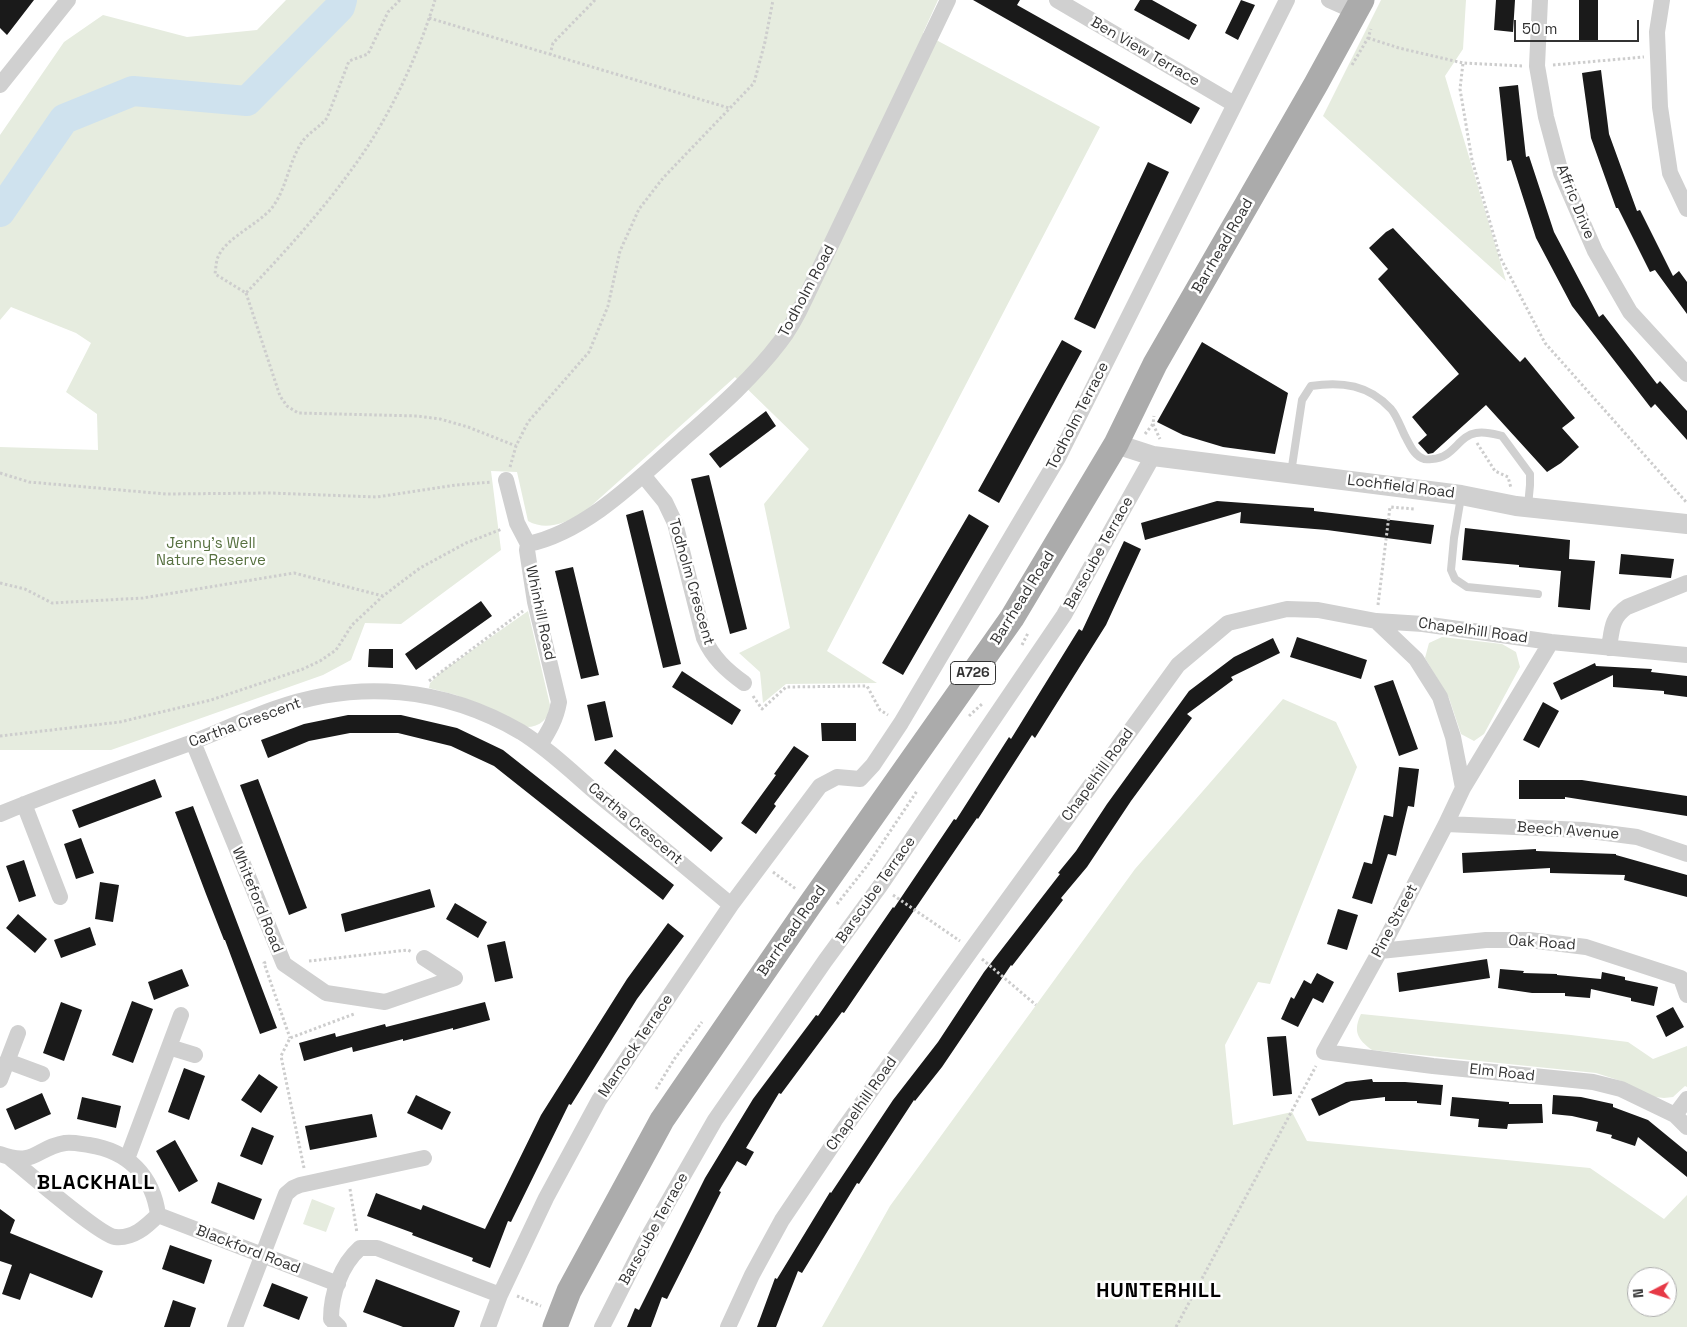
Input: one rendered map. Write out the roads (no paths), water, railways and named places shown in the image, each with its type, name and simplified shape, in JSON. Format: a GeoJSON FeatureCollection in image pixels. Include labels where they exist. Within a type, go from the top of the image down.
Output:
{"type":"FeatureCollection","features":[{"type":"Feature","properties":{"kind":"main road","name":"Barrhead Road"},"geometry":{"type":"LineString","coordinates":[[555,1327],[569,1291],[662,1120],[1012,618],[1116,444],[1155,364],[1359,6]]}},
{"type":"Feature","properties":{"kind":"street"},"geometry":{"type":"LineString","coordinates":[[0,85],[68,0]]}},
{"type":"Feature","properties":{"kind":"street","name":"Todholm Road"},"geometry":{"type":"LineString","coordinates":[[528,544],[573,527],[604,506],[643,475],[705,420],[762,364],[795,320],[948,0]]}},
{"type":"Feature","properties":{"kind":"street","name":"Ben View Terrace"},"geometry":{"type":"LineString","coordinates":[[1057,0],[1234,104]]}},
{"type":"Feature","properties":{"kind":"street","name":"Todholm Terrace"},"geometry":{"type":"LineString","coordinates":[[820,786],[837,777],[860,779],[873,765],[901,723],[1058,458],[1287,0]]}},
{"type":"Feature","properties":{"kind":"street"},"geometry":{"type":"LineString","coordinates":[[1329,0],[1359,6]]}},
{"type":"Feature","properties":{"kind":"street","name":"Affric Drive"},"geometry":{"type":"LineString","coordinates":[[1540,0],[1537,66],[1546,117],[1561,173],[1594,251],[1630,312],[1687,374]]}},
{"type":"Feature","properties":{"kind":"street"},"geometry":{"type":"LineString","coordinates":[[1662,0],[1657,32],[1660,107],[1670,173],[1687,209]]}},
{"type":"Feature","properties":{"kind":"street","name":"Lochfield Road"},"geometry":{"type":"LineString","coordinates":[[1116,444],[1153,456],[1461,495],[1522,506],[1687,524]]}},
{"type":"Feature","properties":{"kind":"street","name":"Barscube Terrace"},"geometry":{"type":"LineString","coordinates":[[602,1327],[644,1244],[715,1120],[825,961],[880,886],[1064,615],[1153,456]]}},
{"type":"Feature","properties":{"kind":"street","name":"Todholm Crescent"},"geometry":{"type":"LineString","coordinates":[[643,475],[665,502],[673,517],[704,638],[712,654],[722,666],[744,683]]}},
{"type":"Feature","properties":{"kind":"street","name":"Whinhill Road"},"geometry":{"type":"LineString","coordinates":[[506,480],[517,523],[528,544],[527,550],[535,602],[559,702],[552,726],[540,745]]}},
{"type":"Feature","properties":{"kind":"street"},"geometry":{"type":"LineString","coordinates":[[1609,648],[1613,622],[1618,613],[1627,607],[1687,583]]}},
{"type":"Feature","properties":{"kind":"street","name":"Chapelhill Road"},"geometry":{"type":"LineString","coordinates":[[728,1327],[752,1275],[782,1220],[972,949],[1178,665],[1228,623],[1287,609],[1318,610],[1376,621],[1423,624],[1551,642],[1687,655]]}},
{"type":"Feature","properties":{"kind":"street"},"geometry":{"type":"LineString","coordinates":[[1376,621],[1416,659],[1440,696],[1453,737],[1463,788]]}},
{"type":"Feature","properties":{"kind":"street","name":"Pine Street"},"geometry":{"type":"LineString","coordinates":[[1324,1052],[1380,951],[1463,788],[1551,642]]}},
{"type":"Feature","properties":{"kind":"street","name":"Cartha Crescent"},"geometry":{"type":"LineString","coordinates":[[0,814],[193,742],[275,709],[314,698],[337,694],[384,690],[413,693],[470,708],[500,721],[540,745],[731,906]]}},
{"type":"Feature","properties":{"kind":"street","name":"Whiteford Road"},"geometry":{"type":"LineString","coordinates":[[193,742],[282,961],[326,993],[385,1002],[455,978],[424,958]]}},
{"type":"Feature","properties":{"kind":"street","name":"Marnock Terrace"},"geometry":{"type":"LineString","coordinates":[[488,1327],[501,1292],[546,1198],[599,1100],[731,906],[820,786]]}},
{"type":"Feature","properties":{"kind":"street"},"geometry":{"type":"LineString","coordinates":[[24,804],[60,897]]}},
{"type":"Feature","properties":{"kind":"street","name":"Beech Avenue"},"geometry":{"type":"LineString","coordinates":[[1446,824],[1583,830],[1637,837],[1687,854]]}},
{"type":"Feature","properties":{"kind":"street","name":"Oak Road"},"geometry":{"type":"LineString","coordinates":[[1380,951],[1486,940],[1529,940],[1586,947],[1684,976],[1687,995]]}},
{"type":"Feature","properties":{"kind":"street"},"geometry":{"type":"LineString","coordinates":[[127,1159],[181,1015]]}},
{"type":"Feature","properties":{"kind":"street"},"geometry":{"type":"LineString","coordinates":[[0,1080],[18,1033]]}},
{"type":"Feature","properties":{"kind":"street"},"geometry":{"type":"LineString","coordinates":[[169,1047],[195,1056]]}},
{"type":"Feature","properties":{"kind":"street","name":"Elm Road"},"geometry":{"type":"LineString","coordinates":[[1324,1052],[1433,1066],[1593,1082],[1622,1089],[1675,1115],[1687,1127]]}},
{"type":"Feature","properties":{"kind":"street"},"geometry":{"type":"LineString","coordinates":[[7,1061],[42,1074]]}},
{"type":"Feature","properties":{"kind":"street"},"geometry":{"type":"LineString","coordinates":[[1675,1115],[1687,1099]]}},
{"type":"Feature","properties":{"kind":"street"},"geometry":{"type":"LineString","coordinates":[[66,1143],[97,1146],[127,1159],[142,1173],[157,1202],[158,1215],[142,1230],[130,1236],[111,1236],[87,1220],[5,1156],[26,1159],[66,1143]]}},
{"type":"Feature","properties":{"kind":"street"},"geometry":{"type":"LineString","coordinates":[[235,1327],[286,1194],[293,1188],[307,1183],[424,1158]]}},
{"type":"Feature","properties":{"kind":"street","name":"Blackford Road"},"geometry":{"type":"LineString","coordinates":[[158,1215],[338,1284]]}},
{"type":"Feature","properties":{"kind":"street"},"geometry":{"type":"LineString","coordinates":[[339,1327],[331,1319],[331,1309],[346,1263],[360,1248],[377,1248],[501,1292]]}},
{"type":"Feature","properties":{"kind":"lane"},"geometry":{"type":"LineString","coordinates":[[1291,474],[1302,400],[1311,386],[1331,383],[1354,385],[1378,398],[1392,410],[1415,454],[1424,460],[1440,458],[1455,448],[1465,437],[1472,434],[1489,432],[1502,436],[1530,474],[1530,484],[1522,506]]}},
{"type":"Feature","properties":{"kind":"lane"},"geometry":{"type":"LineString","coordinates":[[1461,495],[1451,570],[1455,579],[1467,587],[1538,594]]}},
{"type":"Feature","properties":{"kind":"waterway"},"geometry":{"type":"LineString","coordinates":[[0,212],[64,119],[133,91],[247,101],[340,7],[342,0]]}},
{"type":"Feature","properties":{"kind":"district","name":"BLACKHALL"},"geometry":{"type":"Point","coordinates":[96,1184]}},
{"type":"Feature","properties":{"kind":"district","name":"HUNTERHILL"},"geometry":{"type":"Point","coordinates":[1159,1292]}},
{"type":"Feature","properties":{"kind":"park label","name":"Jenny's Well Nature Reserve"},"geometry":{"type":"Point","coordinates":[211,552]}}]}
